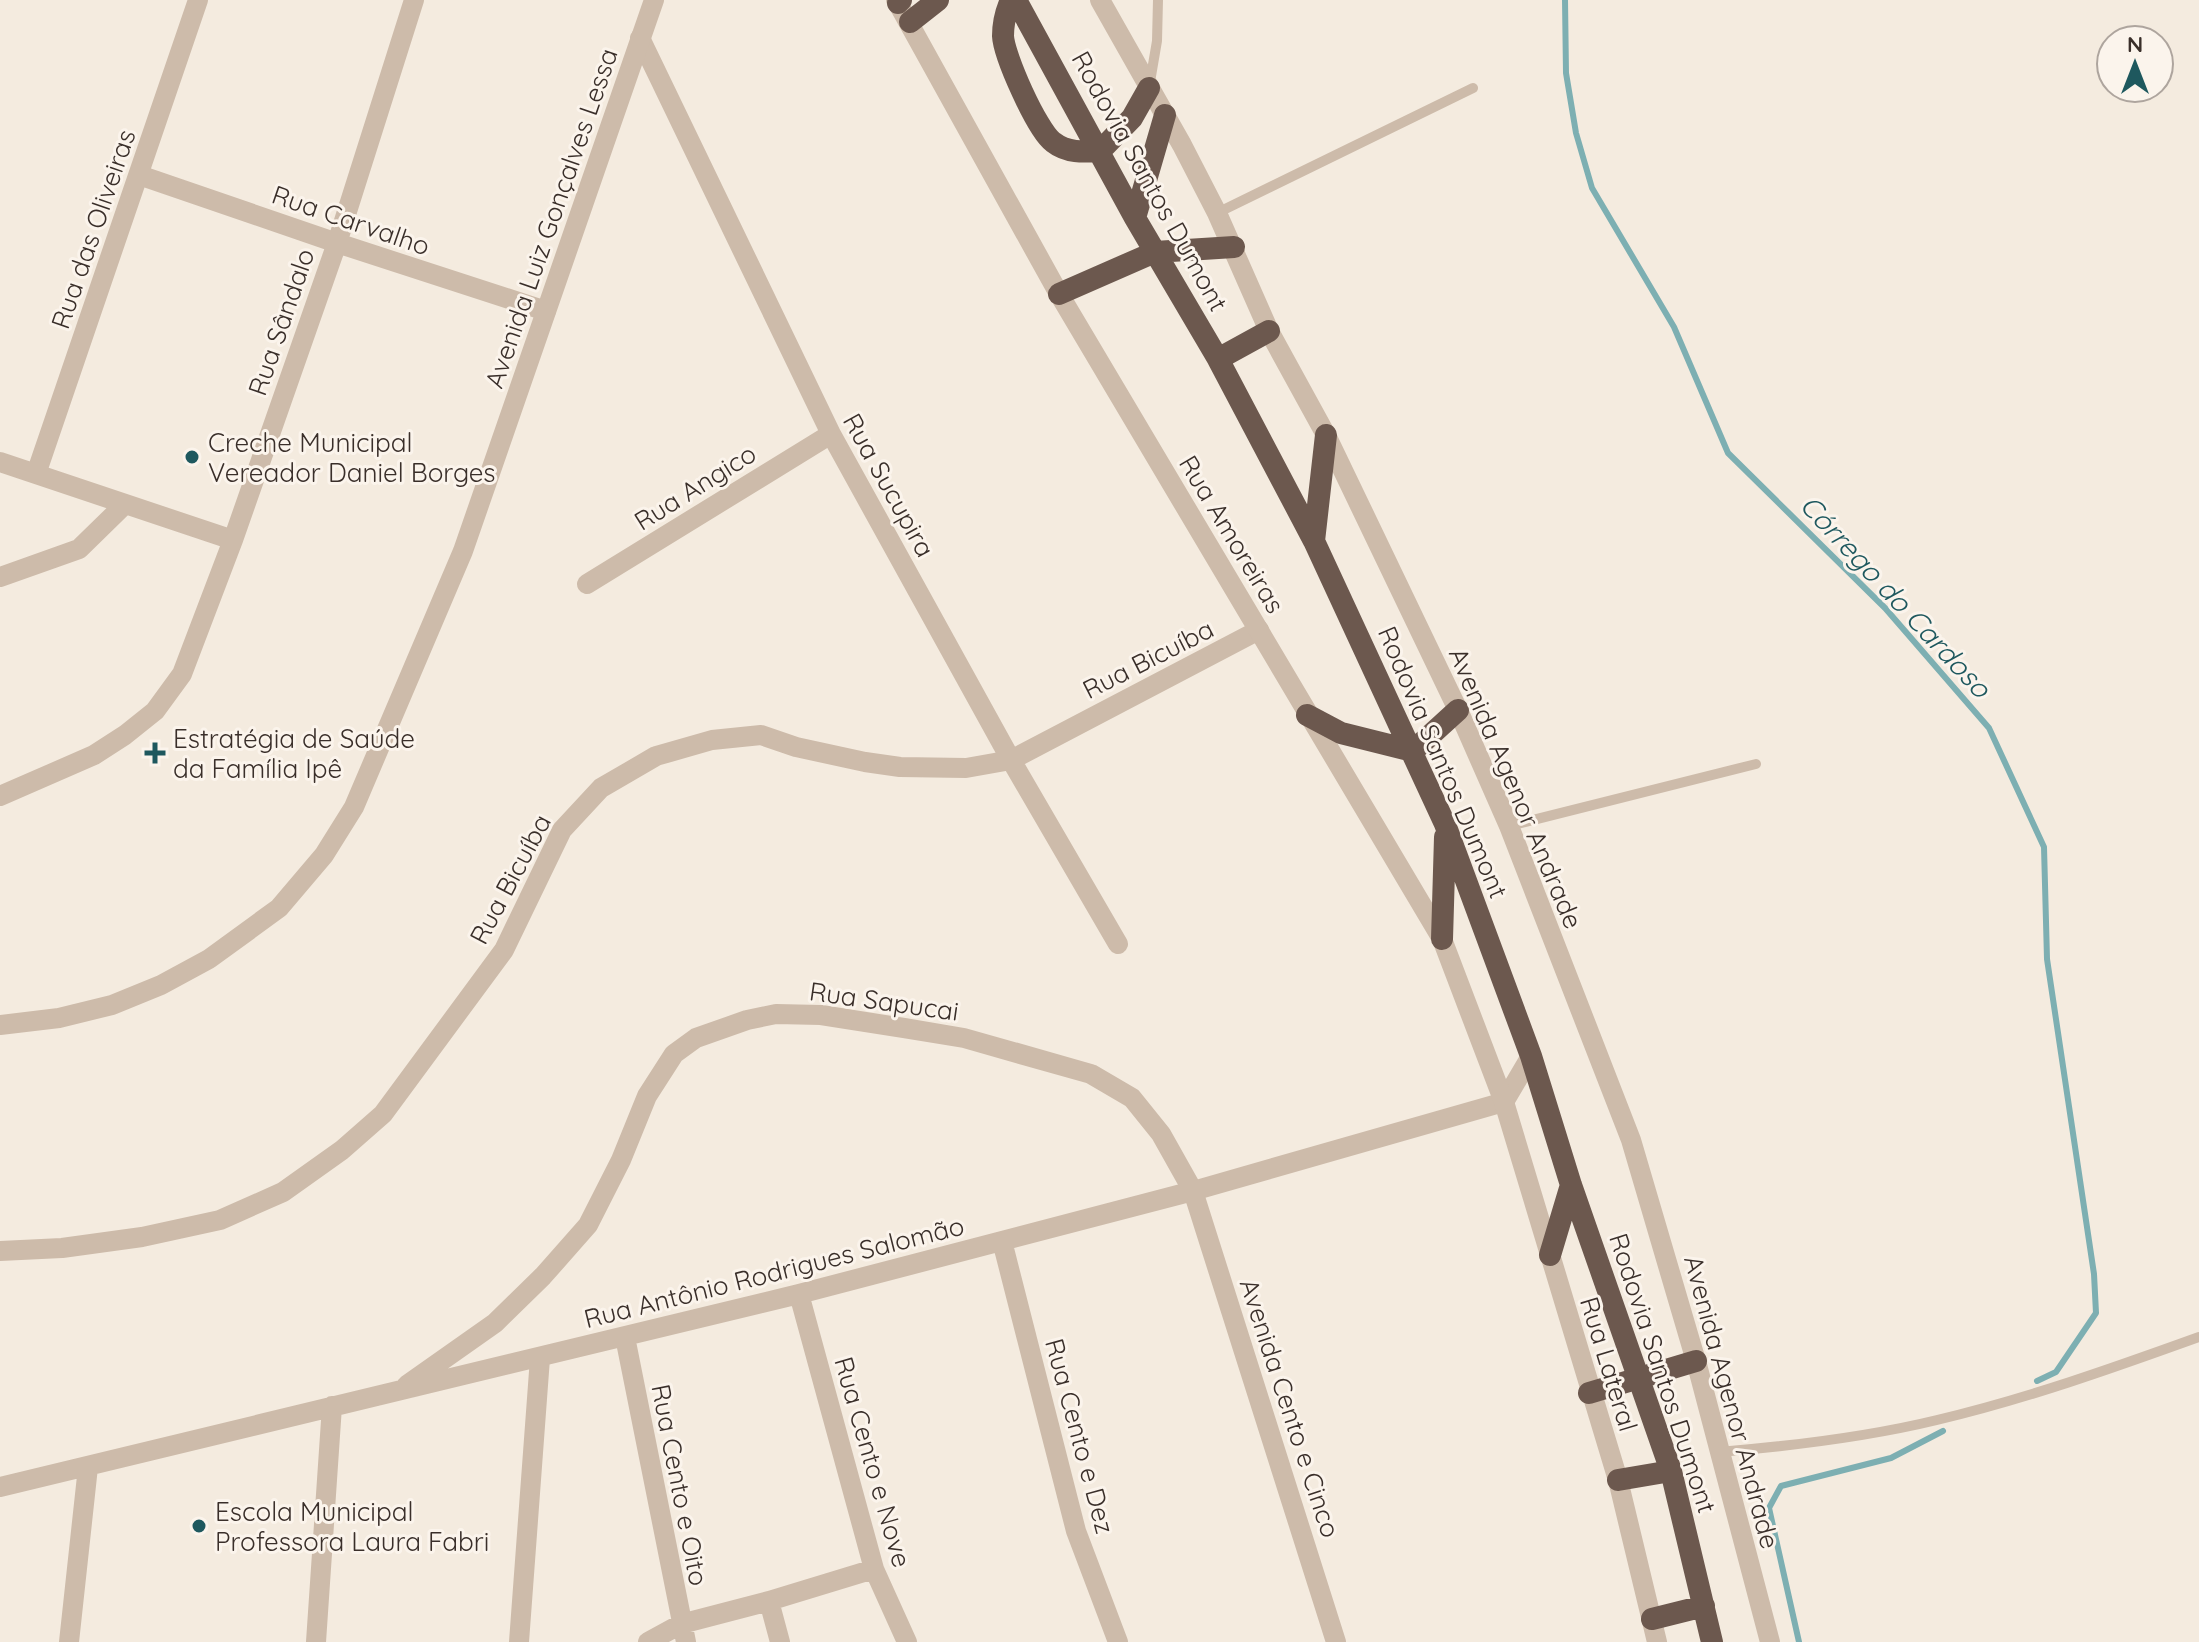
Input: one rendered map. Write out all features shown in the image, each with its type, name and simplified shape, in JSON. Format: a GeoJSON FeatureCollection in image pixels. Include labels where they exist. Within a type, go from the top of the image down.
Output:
{"type":"FeatureCollection","features":[{"type":"Feature","properties":{"kind":"highway"},"geometry":{"type":"LineString","coordinates":[[901,6],[938,0]]}},
{"type":"Feature","properties":{"kind":"highway"},"geometry":{"type":"LineString","coordinates":[[1014,0],[1004,22],[1006,51],[1036,121],[1054,143],[1068,150],[1100,151],[1132,118],[1149,88]]}},
{"type":"Feature","properties":{"kind":"highway","name":"Rodovia Santos Dumont"},"geometry":{"type":"LineString","coordinates":[[1014,0],[1135,218],[1218,359],[1314,541],[1445,824],[1531,1056],[1571,1185],[1671,1471],[1712,1642]]}},
{"type":"Feature","properties":{"kind":"highway"},"geometry":{"type":"LineString","coordinates":[[1135,218],[1165,115]]}},
{"type":"Feature","properties":{"kind":"highway"},"geometry":{"type":"LineString","coordinates":[[1059,294],[1155,252],[1234,247]]}},
{"type":"Feature","properties":{"kind":"highway"},"geometry":{"type":"LineString","coordinates":[[1218,359],[1269,331]]}},
{"type":"Feature","properties":{"kind":"highway"},"geometry":{"type":"LineString","coordinates":[[1314,541],[1326,435]]}},
{"type":"Feature","properties":{"kind":"highway"},"geometry":{"type":"LineString","coordinates":[[1307,715],[1341,733],[1413,751],[1458,710]]}},
{"type":"Feature","properties":{"kind":"highway"},"geometry":{"type":"LineString","coordinates":[[1442,939],[1445,824]]}},
{"type":"Feature","properties":{"kind":"highway"},"geometry":{"type":"LineString","coordinates":[[1550,1255],[1571,1185]]}},
{"type":"Feature","properties":{"kind":"highway"},"geometry":{"type":"LineString","coordinates":[[1589,1393],[1696,1361]]}},
{"type":"Feature","properties":{"kind":"highway"},"geometry":{"type":"LineString","coordinates":[[1618,1480],[1671,1471]]}},
{"type":"Feature","properties":{"kind":"highway"},"geometry":{"type":"LineString","coordinates":[[1652,1619],[1704,1606]]}},
{"type":"Feature","properties":{"kind":"street","name":"Rua das Oliveiras"},"geometry":{"type":"LineString","coordinates":[[36,474],[198,0]]}},
{"type":"Feature","properties":{"kind":"street","name":"Rua Sândalo"},"geometry":{"type":"LineString","coordinates":[[0,796],[94,755],[155,711],[182,674],[233,540],[337,243],[414,0]]}},
{"type":"Feature","properties":{"kind":"street","name":"Avenida Luiz Gonçalves Lessa"},"geometry":{"type":"LineString","coordinates":[[0,1025],[59,1018],[112,1005],[161,985],[209,959],[279,908],[324,855],[354,807],[463,551],[654,0]]}},
{"type":"Feature","properties":{"kind":"street","name":"Avenida Agenor Andrade"},"geometry":{"type":"LineString","coordinates":[[1100,0],[1234,247],[1269,331],[1326,435],[1458,710],[1509,826],[1631,1140],[1696,1361],[1770,1642]]}},
{"type":"Feature","properties":{"kind":"street","name":"Rua Amoreiras"},"geometry":{"type":"LineString","coordinates":[[901,6],[1059,294],[1442,939],[1504,1102]]}},
{"type":"Feature","properties":{"kind":"street","name":"Rua Sucupira"},"geometry":{"type":"LineString","coordinates":[[640,38],[831,434],[1011,760],[1118,944]]}},
{"type":"Feature","properties":{"kind":"street","name":"Rua Carvalho"},"geometry":{"type":"LineString","coordinates":[[139,175],[546,311]]}},
{"type":"Feature","properties":{"kind":"street","name":"Rua Angico"},"geometry":{"type":"LineString","coordinates":[[587,584],[831,434]]}},
{"type":"Feature","properties":{"kind":"street"},"geometry":{"type":"LineString","coordinates":[[0,462],[233,540]]}},
{"type":"Feature","properties":{"kind":"street"},"geometry":{"type":"LineString","coordinates":[[0,577],[79,549],[125,504]]}},
{"type":"Feature","properties":{"kind":"street","name":"Rua Bicuíba"},"geometry":{"type":"LineString","coordinates":[[0,1251],[62,1248],[129,1239],[220,1220],[283,1192],[342,1150],[383,1114],[504,950],[562,830],[601,788],[656,756],[712,740],[761,735],[810,750],[900,767],[966,768],[1011,760],[1259,630]]}},
{"type":"Feature","properties":{"kind":"street","name":"Rua Sapucai"},"geometry":{"type":"LineString","coordinates":[[397,1392],[495,1323],[543,1276],[588,1225],[621,1160],[647,1096],[674,1054],[696,1038],[747,1020],[776,1014],[821,1015],[904,1028],[964,1038],[1091,1074],[1132,1098],[1161,1134],[1193,1191]]}},
{"type":"Feature","properties":{"kind":"street"},"geometry":{"type":"LineString","coordinates":[[1504,1102],[1531,1056]]}},
{"type":"Feature","properties":{"kind":"street","name":"Rua Antônio Rodrigues Salomão"},"geometry":{"type":"LineString","coordinates":[[0,1487],[799,1294],[1193,1191],[1504,1102]]}},
{"type":"Feature","properties":{"kind":"street","name":"Rua Lateral"},"geometry":{"type":"LineString","coordinates":[[1504,1102],[1589,1393],[1618,1480],[1657,1642]]}},
{"type":"Feature","properties":{"kind":"street","name":"Avenida Cento e Cinco"},"geometry":{"type":"LineString","coordinates":[[1193,1191],[1336,1642]]}},
{"type":"Feature","properties":{"kind":"street","name":"Rua Cento e Dez"},"geometry":{"type":"LineString","coordinates":[[1002,1241],[1076,1531],[1118,1642]]}},
{"type":"Feature","properties":{"kind":"street","name":"Rua Cento e Nove"},"geometry":{"type":"LineString","coordinates":[[799,1294],[874,1569],[907,1642]]}},
{"type":"Feature","properties":{"kind":"street","name":"Rua Cento e Oito"},"geometry":{"type":"LineString","coordinates":[[625,1337],[683,1633]]}},
{"type":"Feature","properties":{"kind":"street"},"geometry":{"type":"LineString","coordinates":[[519,1642],[540,1358]]}},
{"type":"Feature","properties":{"kind":"street"},"geometry":{"type":"LineString","coordinates":[[316,1642],[332,1406]]}},
{"type":"Feature","properties":{"kind":"street"},"geometry":{"type":"LineString","coordinates":[[69,1642],[88,1467]]}},
{"type":"Feature","properties":{"kind":"street"},"geometry":{"type":"LineString","coordinates":[[648,1642],[874,1569]]}},
{"type":"Feature","properties":{"kind":"street"},"geometry":{"type":"LineString","coordinates":[[769,1601],[780,1642]]}},
{"type":"Feature","properties":{"kind":"lane"},"geometry":{"type":"LineString","coordinates":[[1149,88],[1157,41],[1158,0]]}},
{"type":"Feature","properties":{"kind":"lane"},"geometry":{"type":"LineString","coordinates":[[1217,213],[1473,88]]}},
{"type":"Feature","properties":{"kind":"lane"},"geometry":{"type":"LineString","coordinates":[[1509,826],[1756,764]]}},
{"type":"Feature","properties":{"kind":"lane"},"geometry":{"type":"LineString","coordinates":[[1719,1452],[1935,1421],[2069,1383],[2199,1337]]}},
{"type":"Feature","properties":{"kind":"waterway","name":"Córrego do Cardoso"},"geometry":{"type":"LineString","coordinates":[[1565,0],[1566,73],[1576,133],[1592,188],[1674,327],[1728,453],[1885,608],[1989,728],[2044,847],[2047,959],[2094,1274],[2096,1313],[2056,1372],[2037,1381]]}},
{"type":"Feature","properties":{"kind":"waterway","name":"Córrego do Cardoso"},"geometry":{"type":"LineString","coordinates":[[1799,1642],[1769,1508],[1781,1486],[1891,1458],[1943,1431]]}},
{"type":"Feature","properties":{"kind":"place","name":"Creche Municipal Vereador Daniel Borges"},"geometry":{"type":"Point","coordinates":[192,457]}},
{"type":"Feature","properties":{"kind":"place","name":"Estratégia de Saúde da Família Ipê"},"geometry":{"type":"Point","coordinates":[155,753]}},
{"type":"Feature","properties":{"kind":"place","name":"Escola Municipal Professora Laura Fabri"},"geometry":{"type":"Point","coordinates":[199,1526]}}]}
